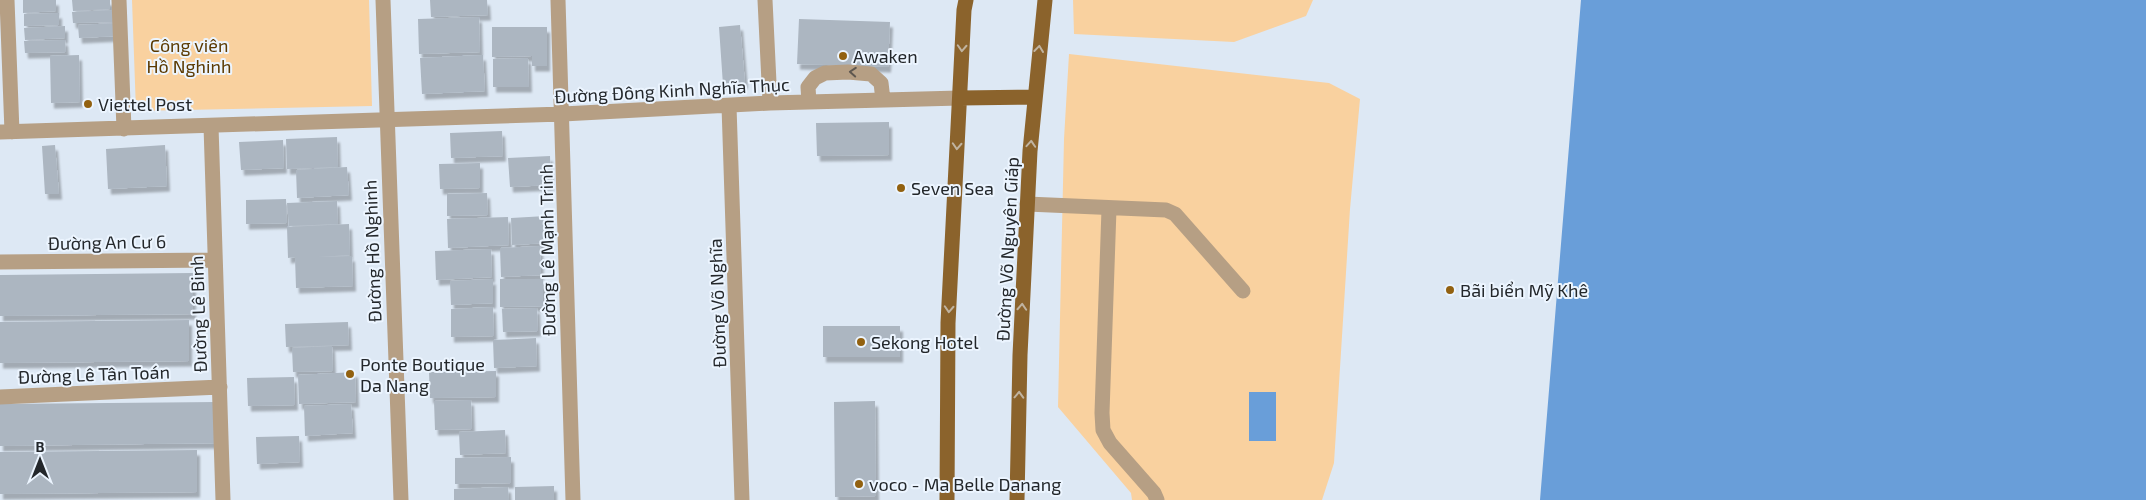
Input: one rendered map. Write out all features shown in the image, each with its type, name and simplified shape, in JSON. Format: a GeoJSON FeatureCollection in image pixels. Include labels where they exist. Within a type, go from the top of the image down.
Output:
{"type":"FeatureCollection","features":[{"type":"Feature","properties":{"kind":"main road"},"geometry":{"type":"LineString","coordinates":[[947,500],[948,323],[966,0]]}},
{"type":"Feature","properties":{"kind":"main road","name":"Đường Võ Nguyên Giáp"},"geometry":{"type":"LineString","coordinates":[[1017,500],[1017,435],[1027,204],[1034,98],[1045,0]]}},
{"type":"Feature","properties":{"kind":"main road"},"geometry":{"type":"LineString","coordinates":[[960,98],[1034,98]]}},
{"type":"Feature","properties":{"kind":"street"},"geometry":{"type":"LineString","coordinates":[[6,132],[8,0]]}},
{"type":"Feature","properties":{"kind":"street"},"geometry":{"type":"LineString","coordinates":[[119,0],[124,129]]}},
{"type":"Feature","properties":{"kind":"street","name":"Đường Hồ Nghinh"},"geometry":{"type":"LineString","coordinates":[[383,0],[401,500]]}},
{"type":"Feature","properties":{"kind":"street","name":"Đường Lê Mạnh Trinh"},"geometry":{"type":"LineString","coordinates":[[558,0],[563,114],[573,500]]}},
{"type":"Feature","properties":{"kind":"street"},"geometry":{"type":"LineString","coordinates":[[765,0],[770,103]]}},
{"type":"Feature","properties":{"kind":"street"},"geometry":{"type":"LineString","coordinates":[[809,102],[808,87],[815,78],[825,73],[848,72],[871,74],[881,83],[883,100]]}},
{"type":"Feature","properties":{"kind":"street","name":"Đường Đông Kinh Nghĩa Thục"},"geometry":{"type":"LineString","coordinates":[[6,132],[211,126],[386,118],[563,114],[770,103],[960,98]]}},
{"type":"Feature","properties":{"kind":"street","name":"Đường Võ Nghĩa"},"geometry":{"type":"LineString","coordinates":[[729,106],[742,500]]}},
{"type":"Feature","properties":{"kind":"street","name":"Đường Lê Binh"},"geometry":{"type":"LineString","coordinates":[[211,126],[223,500]]}},
{"type":"Feature","properties":{"kind":"street"},"geometry":{"type":"LineString","coordinates":[[1027,204],[1109,209],[1157,209],[1175,214],[1243,291]]}},
{"type":"Feature","properties":{"kind":"street"},"geometry":{"type":"LineString","coordinates":[[1109,209],[1103,430],[1110,443],[1154,493],[1157,500]]}},
{"type":"Feature","properties":{"kind":"street","name":"Đường An Cư 6"},"geometry":{"type":"LineString","coordinates":[[0,262],[214,260]]}},
{"type":"Feature","properties":{"kind":"street","name":"Đường Lê Tân Toán"},"geometry":{"type":"LineString","coordinates":[[0,397],[220,387]]}},
{"type":"Feature","properties":{"kind":"green space","name":"Công viên Hồ Nghinh"},"geometry":{"type":"Polygon","coordinates":[[[132,0],[369,0],[372,106],[136,111],[132,0]]]}},
{"type":"Feature","properties":{"kind":"green space"},"geometry":{"type":"Polygon","coordinates":[[[1073,0],[1313,0],[1306,16],[1234,42],[1074,34],[1073,0]]]}},
{"type":"Feature","properties":{"kind":"green space"},"geometry":{"type":"Polygon","coordinates":[[[1069,54],[1329,83],[1360,99],[1350,209],[1334,463],[1322,500],[1132,500],[1131,493],[1058,407],[1064,139],[1069,54]]]}},
{"type":"Feature","properties":{"kind":"water"},"geometry":{"type":"Polygon","coordinates":[[[1581,0],[2146,0],[2146,500],[1540,500],[1581,0]]]}},
{"type":"Feature","properties":{"kind":"water"},"geometry":{"type":"Polygon","coordinates":[[[1249,392],[1276,392],[1276,441],[1249,441],[1249,392]]]}},
{"type":"Feature","properties":{"kind":"building"},"geometry":{"type":"Polygon","coordinates":[[[23,0],[56,0],[56,11],[23,13],[23,0]]]}},
{"type":"Feature","properties":{"kind":"building"},"geometry":{"type":"Polygon","coordinates":[[[72,0],[110,0],[110,9],[73,11],[72,0]]]}},
{"type":"Feature","properties":{"kind":"building"},"geometry":{"type":"Polygon","coordinates":[[[430,0],[487,0],[488,15],[431,17],[430,0]]]}},
{"type":"Feature","properties":{"kind":"building"},"geometry":{"type":"Polygon","coordinates":[[[113,10],[114,22],[73,23],[72,12],[113,10]]]}},
{"type":"Feature","properties":{"kind":"building"},"geometry":{"type":"Polygon","coordinates":[[[59,13],[59,25],[24,26],[24,14],[59,13]]]}},
{"type":"Feature","properties":{"kind":"building"},"geometry":{"type":"Polygon","coordinates":[[[479,17],[480,52],[419,54],[418,19],[479,17]]]}},
{"type":"Feature","properties":{"kind":"building"},"geometry":{"type":"Polygon","coordinates":[[[799,19],[890,22],[888,67],[797,64],[799,19]]]}},
{"type":"Feature","properties":{"kind":"building"},"geometry":{"type":"Polygon","coordinates":[[[118,23],[118,36],[79,38],[78,25],[118,23]]]}},
{"type":"Feature","properties":{"kind":"building"},"geometry":{"type":"Polygon","coordinates":[[[740,25],[745,83],[723,85],[719,27],[740,25]]]}},
{"type":"Feature","properties":{"kind":"building"},"geometry":{"type":"Polygon","coordinates":[[[65,26],[65,38],[25,40],[24,28],[65,26]]]}},
{"type":"Feature","properties":{"kind":"building"},"geometry":{"type":"Polygon","coordinates":[[[492,27],[547,27],[547,66],[532,66],[532,56],[492,57],[492,27]]]}},
{"type":"Feature","properties":{"kind":"building"},"geometry":{"type":"Polygon","coordinates":[[[65,40],[66,52],[25,53],[24,41],[65,40]]]}},
{"type":"Feature","properties":{"kind":"building"},"geometry":{"type":"Polygon","coordinates":[[[79,55],[80,102],[51,103],[50,56],[79,55]]]}},
{"type":"Feature","properties":{"kind":"building"},"geometry":{"type":"Polygon","coordinates":[[[483,55],[485,91],[422,94],[420,58],[483,55]]]}},
{"type":"Feature","properties":{"kind":"building"},"geometry":{"type":"Polygon","coordinates":[[[528,58],[529,87],[493,87],[493,59],[528,58]]]}},
{"type":"Feature","properties":{"kind":"building"},"geometry":{"type":"Polygon","coordinates":[[[889,122],[889,155],[817,156],[816,123],[889,122]]]}},
{"type":"Feature","properties":{"kind":"building"},"geometry":{"type":"Polygon","coordinates":[[[502,131],[503,156],[451,158],[450,133],[502,131]]]}},
{"type":"Feature","properties":{"kind":"building"},"geometry":{"type":"Polygon","coordinates":[[[337,137],[338,167],[287,169],[286,139],[337,137]]]}},
{"type":"Feature","properties":{"kind":"building"},"geometry":{"type":"Polygon","coordinates":[[[283,140],[284,168],[241,170],[239,142],[283,140]]]}},
{"type":"Feature","properties":{"kind":"building"},"geometry":{"type":"Polygon","coordinates":[[[55,145],[59,194],[45,194],[42,146],[55,145]]]}},
{"type":"Feature","properties":{"kind":"building"},"geometry":{"type":"Polygon","coordinates":[[[165,145],[167,186],[108,189],[106,149],[165,145]]]}},
{"type":"Feature","properties":{"kind":"building"},"geometry":{"type":"Polygon","coordinates":[[[550,156],[551,185],[510,187],[508,158],[550,156]]]}},
{"type":"Feature","properties":{"kind":"building"},"geometry":{"type":"Polygon","coordinates":[[[480,163],[480,188],[440,189],[439,164],[480,163]]]}},
{"type":"Feature","properties":{"kind":"building"},"geometry":{"type":"Polygon","coordinates":[[[347,167],[349,195],[297,198],[296,170],[347,167]]]}},
{"type":"Feature","properties":{"kind":"building"},"geometry":{"type":"Polygon","coordinates":[[[487,193],[488,215],[447,216],[447,194],[487,193]]]}},
{"type":"Feature","properties":{"kind":"building"},"geometry":{"type":"Polygon","coordinates":[[[286,199],[287,223],[246,224],[246,200],[286,199]]]}},
{"type":"Feature","properties":{"kind":"building"},"geometry":{"type":"Polygon","coordinates":[[[337,201],[338,224],[289,226],[287,203],[337,201]]]}},
{"type":"Feature","properties":{"kind":"building"},"geometry":{"type":"Polygon","coordinates":[[[546,216],[548,243],[512,245],[511,218],[546,216]]]}},
{"type":"Feature","properties":{"kind":"building"},"geometry":{"type":"Polygon","coordinates":[[[508,217],[509,245],[448,248],[447,219],[508,217]]]}},
{"type":"Feature","properties":{"kind":"building"},"geometry":{"type":"Polygon","coordinates":[[[349,224],[350,255],[318,257],[352,256],[353,286],[296,288],[295,257],[288,258],[287,227],[349,224]]]}},
{"type":"Feature","properties":{"kind":"building"},"geometry":{"type":"Polygon","coordinates":[[[540,246],[541,275],[501,277],[500,248],[540,246]]]}},
{"type":"Feature","properties":{"kind":"building"},"geometry":{"type":"Polygon","coordinates":[[[491,249],[492,277],[436,280],[435,251],[491,249]]]}},
{"type":"Feature","properties":{"kind":"building"},"geometry":{"type":"Polygon","coordinates":[[[193,273],[193,314],[0,316],[0,275],[193,273]]]}},
{"type":"Feature","properties":{"kind":"building"},"geometry":{"type":"Polygon","coordinates":[[[493,279],[493,303],[451,305],[450,281],[493,279]]]}},
{"type":"Feature","properties":{"kind":"building"},"geometry":{"type":"Polygon","coordinates":[[[500,279],[543,279],[543,306],[500,307],[500,279]]]}},
{"type":"Feature","properties":{"kind":"building"},"geometry":{"type":"Polygon","coordinates":[[[493,307],[494,336],[451,337],[451,309],[493,307]]]}},
{"type":"Feature","properties":{"kind":"building"},"geometry":{"type":"Polygon","coordinates":[[[537,308],[538,331],[503,332],[502,309],[537,308]]]}},
{"type":"Feature","properties":{"kind":"building"},"geometry":{"type":"Polygon","coordinates":[[[189,320],[189,361],[0,363],[0,322],[189,320]]]}},
{"type":"Feature","properties":{"kind":"building"},"geometry":{"type":"Polygon","coordinates":[[[348,322],[349,345],[286,347],[285,324],[348,322]]]}},
{"type":"Feature","properties":{"kind":"building","name":"Sekong Hotel"},"geometry":{"type":"Polygon","coordinates":[[[823,326],[900,326],[900,357],[823,357],[823,326]]]}},
{"type":"Feature","properties":{"kind":"building"},"geometry":{"type":"Polygon","coordinates":[[[536,338],[537,366],[494,368],[493,340],[536,338]]]}},
{"type":"Feature","properties":{"kind":"building"},"geometry":{"type":"Polygon","coordinates":[[[332,346],[333,371],[293,372],[292,348],[332,346]]]}},
{"type":"Feature","properties":{"kind":"building"},"geometry":{"type":"Polygon","coordinates":[[[496,371],[496,397],[430,398],[429,372],[496,371]]]}},
{"type":"Feature","properties":{"kind":"building"},"geometry":{"type":"Polygon","coordinates":[[[355,372],[356,402],[299,404],[298,375],[355,372]]]}},
{"type":"Feature","properties":{"kind":"building"},"geometry":{"type":"Polygon","coordinates":[[[294,377],[295,405],[248,406],[247,378],[294,377]]]}},
{"type":"Feature","properties":{"kind":"building"},"geometry":{"type":"Polygon","coordinates":[[[471,400],[472,429],[435,430],[434,401],[471,400]]]}},
{"type":"Feature","properties":{"kind":"building"},"geometry":{"type":"Polygon","coordinates":[[[875,401],[876,496],[835,497],[834,402],[875,401]]]}},
{"type":"Feature","properties":{"kind":"building"},"geometry":{"type":"Polygon","coordinates":[[[217,402],[217,443],[0,446],[0,404],[217,402]]]}},
{"type":"Feature","properties":{"kind":"building"},"geometry":{"type":"Polygon","coordinates":[[[351,404],[353,433],[305,436],[304,406],[351,404]]]}},
{"type":"Feature","properties":{"kind":"building"},"geometry":{"type":"Polygon","coordinates":[[[505,430],[506,453],[460,455],[459,432],[505,430]]]}},
{"type":"Feature","properties":{"kind":"building"},"geometry":{"type":"Polygon","coordinates":[[[299,436],[300,462],[257,464],[256,437],[299,436]]]}},
{"type":"Feature","properties":{"kind":"building"},"geometry":{"type":"Polygon","coordinates":[[[197,450],[197,492],[0,494],[0,452],[197,450]]]}},
{"type":"Feature","properties":{"kind":"building"},"geometry":{"type":"Polygon","coordinates":[[[511,457],[511,483],[455,484],[455,458],[511,457]]]}},
{"type":"Feature","properties":{"kind":"building"},"geometry":{"type":"Polygon","coordinates":[[[554,486],[554,500],[515,500],[515,487],[554,486]]]}},
{"type":"Feature","properties":{"kind":"building"},"geometry":{"type":"Polygon","coordinates":[[[508,487],[509,500],[454,500],[454,489],[508,487]]]}},
{"type":"Feature","properties":{"kind":"place","name":"Awaken"},"geometry":{"type":"Point","coordinates":[843,56]}},
{"type":"Feature","properties":{"kind":"place","name":"Viettel Post"},"geometry":{"type":"Point","coordinates":[88,104]}},
{"type":"Feature","properties":{"kind":"place","name":"Seven Sea"},"geometry":{"type":"Point","coordinates":[901,188]}},
{"type":"Feature","properties":{"kind":"place","name":"Bãi biển Mỹ Khê"},"geometry":{"type":"Point","coordinates":[1450,290]}},
{"type":"Feature","properties":{"kind":"place","name":"Sekong Hotel"},"geometry":{"type":"Point","coordinates":[861,342]}},
{"type":"Feature","properties":{"kind":"place","name":"Ponte Boutique Da Nang"},"geometry":{"type":"Point","coordinates":[350,374]}},
{"type":"Feature","properties":{"kind":"place","name":"voco - Ma Belle Danang"},"geometry":{"type":"Point","coordinates":[859,484]}}]}
